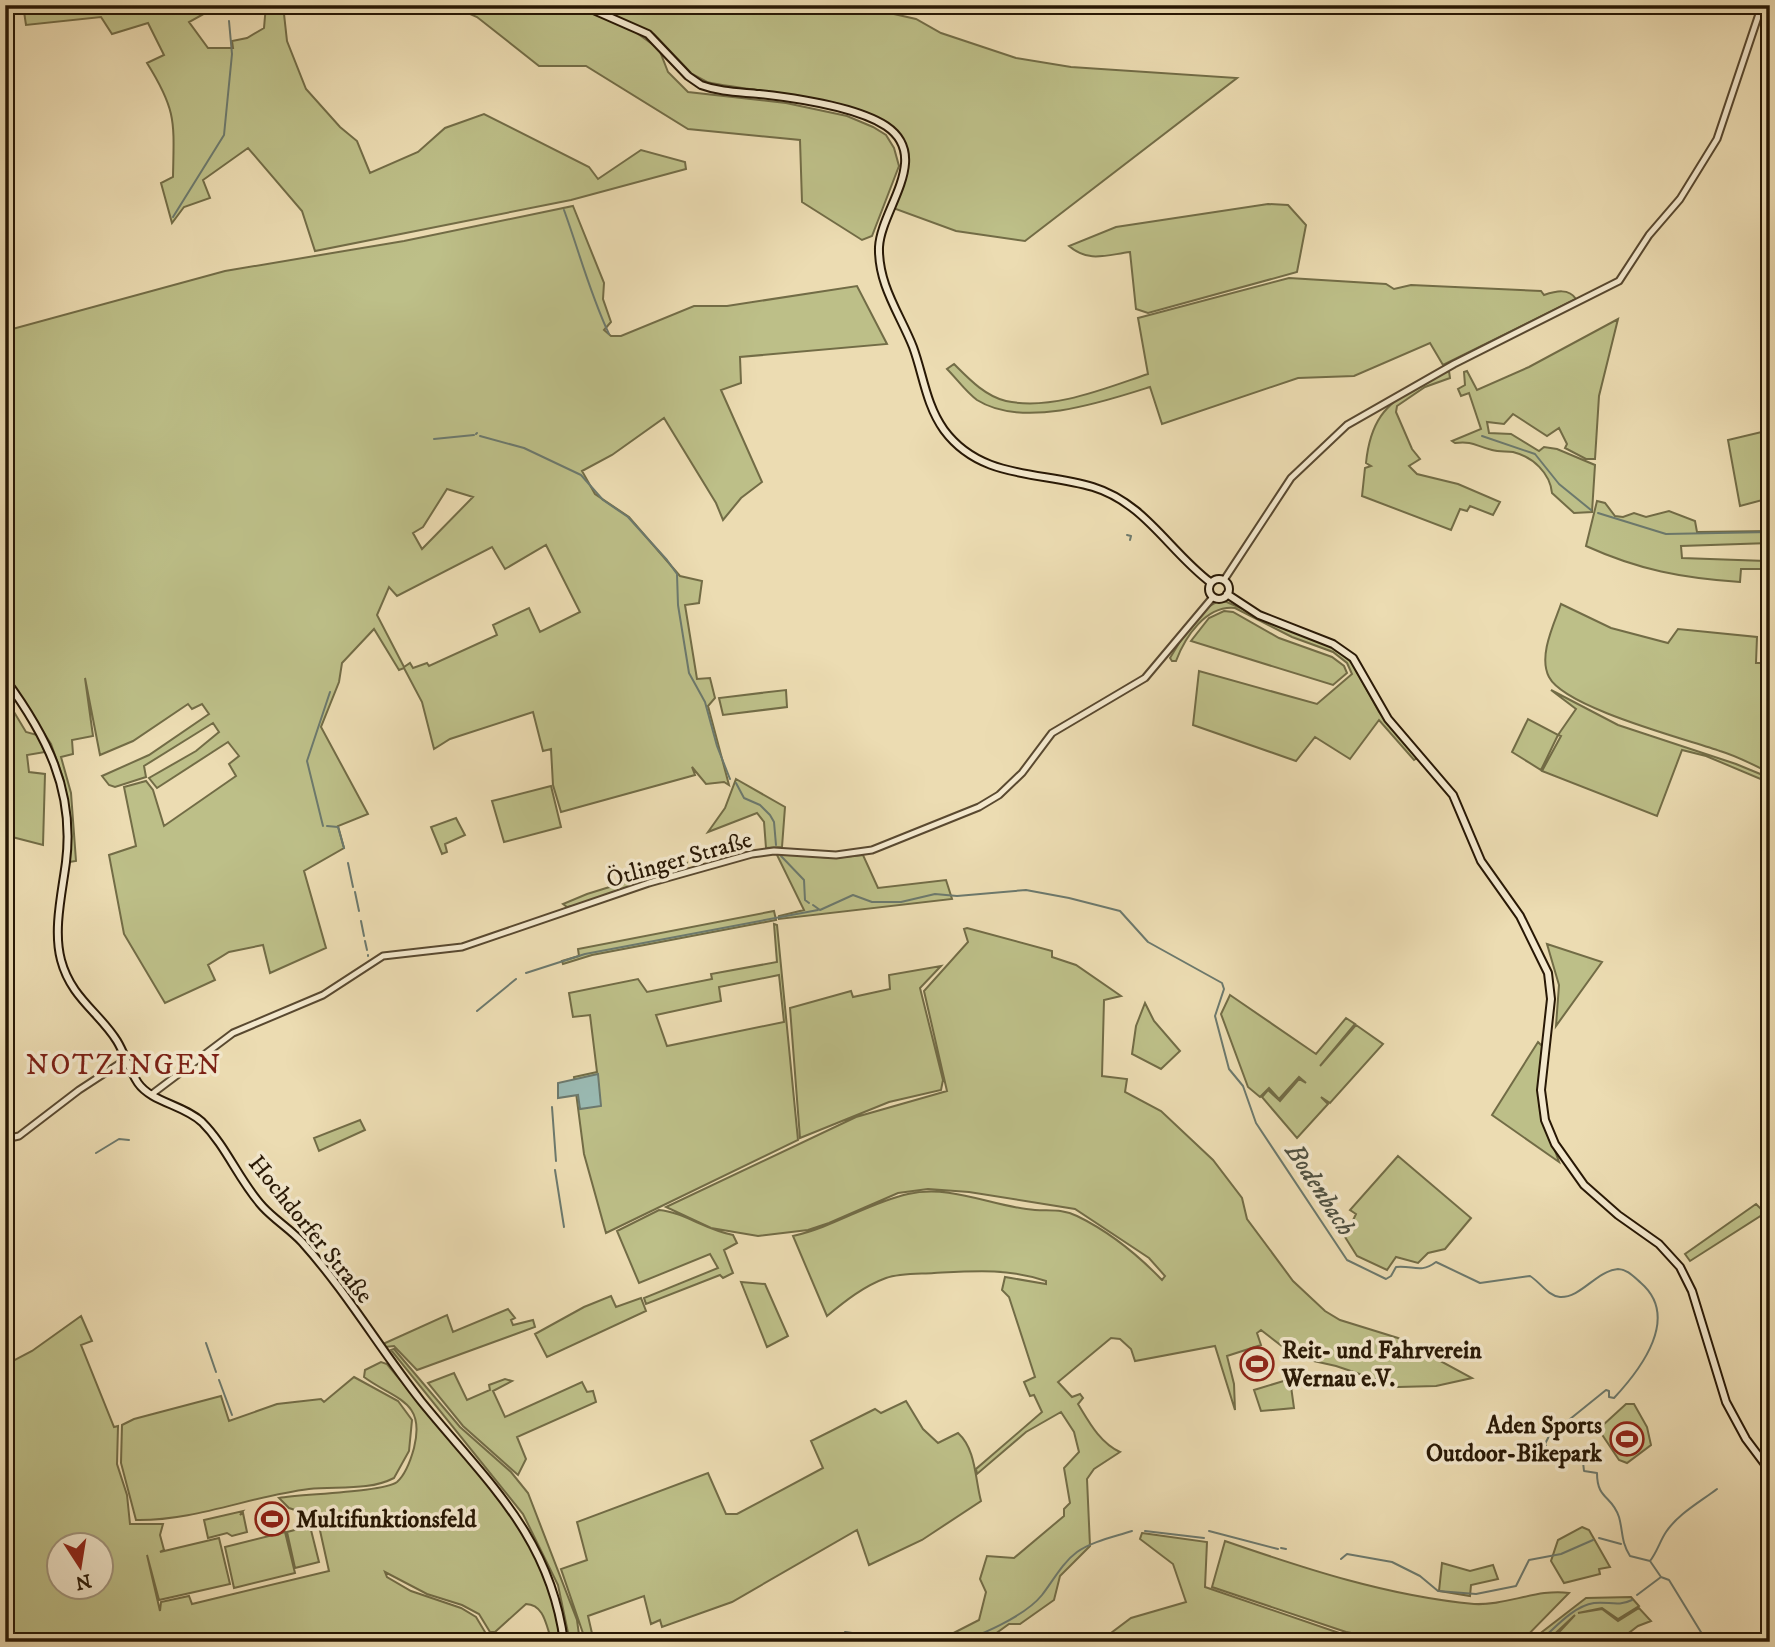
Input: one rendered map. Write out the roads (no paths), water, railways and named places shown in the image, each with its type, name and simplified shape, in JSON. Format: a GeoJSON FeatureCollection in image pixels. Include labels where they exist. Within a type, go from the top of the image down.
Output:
{"type":"FeatureCollection","features":[{"type":"Feature","properties":{"kind":"main road"},"geometry":{"type":"LineString","coordinates":[[582,5],[648,34],[688,76],[701,85],[820,104],[870,118],[887,127],[898,138],[906,161],[903,179],[879,245],[882,275],[913,346],[928,398],[945,432],[974,457],[999,470],[1078,483],[1113,495],[1151,522],[1210,582]]}},
{"type":"Feature","properties":{"kind":"main road"},"geometry":{"type":"LineString","coordinates":[[1215,579],[1224,580],[1229,586],[1227,594],[1220,599],[1213,597],[1208,589],[1210,582],[1215,579]]}},
{"type":"Feature","properties":{"kind":"main road"},"geometry":{"type":"LineString","coordinates":[[1227,594],[1270,621],[1345,651],[1361,668],[1388,719],[1459,805],[1479,857],[1520,916],[1548,973],[1551,999],[1541,1090],[1545,1120],[1555,1144],[1573,1171],[1600,1200],[1659,1244],[1680,1267],[1692,1291],[1726,1402],[1746,1440],[1770,1471]]}},
{"type":"Feature","properties":{"kind":"main road"},"geometry":{"type":"LineString","coordinates":[[5,679],[49,747],[62,785],[67,816],[59,926],[60,955],[74,988],[116,1040],[138,1083],[152,1094]]}},
{"type":"Feature","properties":{"kind":"main road","name":"Hochdorfer Straße"},"geometry":{"type":"LineString","coordinates":[[152,1094],[201,1121],[261,1206],[302,1242],[400,1372],[501,1494],[526,1529],[552,1585],[564,1642]]}},
{"type":"Feature","properties":{"kind":"street"},"geometry":{"type":"LineString","coordinates":[[1224,580],[1291,478],[1347,425],[1454,363],[1619,281],[1649,236],[1680,199],[1717,139],[1762,5]]}},
{"type":"Feature","properties":{"kind":"street","name":"Ötlinger Straße"},"geometry":{"type":"LineString","coordinates":[[152,1094],[233,1033],[323,995],[383,957],[398,952],[448,950],[481,942],[601,899],[752,854],[788,851],[836,855],[872,850],[979,807],[999,795],[1016,779],[1052,733],[1145,678],[1213,597]]}},
{"type":"Feature","properties":{"kind":"street"},"geometry":{"type":"LineString","coordinates":[[5,1139],[19,1136],[79,1090],[125,1060]]}},
{"type":"Feature","properties":{"kind":"water"},"geometry":{"type":"Polygon","coordinates":[[[598,1074],[601,1106],[580,1109],[578,1095],[558,1098],[558,1083],[598,1074]]]}},
{"type":"Feature","properties":{"kind":"waterway"},"geometry":{"type":"LineString","coordinates":[[173,217],[224,135],[232,54],[229,21]]}},
{"type":"Feature","properties":{"kind":"waterway"},"geometry":{"type":"LineString","coordinates":[[564,210],[590,288],[609,334]]}},
{"type":"Feature","properties":{"kind":"waterway"},"geometry":{"type":"LineString","coordinates":[[434,439],[474,435]]}},
{"type":"Feature","properties":{"kind":"waterway"},"geometry":{"type":"LineString","coordinates":[[480,436],[524,448],[581,475],[603,500],[628,517],[667,560],[677,574],[678,605],[689,673],[705,702],[717,746],[730,779]]}},
{"type":"Feature","properties":{"kind":"waterway"},"geometry":{"type":"LineString","coordinates":[[1482,436],[1535,454],[1559,484],[1591,510]]}},
{"type":"Feature","properties":{"kind":"waterway"},"geometry":{"type":"LineString","coordinates":[[1598,513],[1666,534],[1770,532]]}},
{"type":"Feature","properties":{"kind":"waterway"},"geometry":{"type":"LineString","coordinates":[[1127,535],[1131,536],[1130,540]]}},
{"type":"Feature","properties":{"kind":"waterway"},"geometry":{"type":"LineString","coordinates":[[323,826],[307,761],[330,692]]}},
{"type":"Feature","properties":{"kind":"waterway"},"geometry":{"type":"LineString","coordinates":[[736,783],[744,798],[760,805],[770,815],[774,822],[776,845]]}},
{"type":"Feature","properties":{"kind":"waterway"},"geometry":{"type":"LineString","coordinates":[[327,826],[338,827],[344,848]]}},
{"type":"Feature","properties":{"kind":"waterway"},"geometry":{"type":"LineString","coordinates":[[781,856],[804,880],[805,900],[809,903]]}},
{"type":"Feature","properties":{"kind":"waterway"},"geometry":{"type":"LineString","coordinates":[[348,863],[353,887]]}},
{"type":"Feature","properties":{"kind":"waterway","name":"Bodenbach"},"geometry":{"type":"LineString","coordinates":[[813,905],[820,910],[853,895],[872,902],[901,902],[935,894],[957,896],[1026,890],[1120,911],[1148,942],[1222,983],[1224,989],[1215,1016],[1229,1069],[1243,1086],[1256,1123],[1347,1260],[1386,1279],[1396,1267],[1425,1268],[1436,1262],[1480,1283],[1530,1276],[1560,1297],[1575,1293],[1610,1271],[1621,1269],[1633,1276],[1652,1296],[1657,1311],[1653,1342],[1636,1372],[1614,1398],[1609,1397],[1609,1391],[1606,1390],[1549,1436],[1545,1444],[1549,1453],[1570,1453],[1583,1462],[1584,1471],[1597,1473],[1599,1488],[1619,1517],[1630,1556],[1650,1561],[1661,1577],[1669,1580],[1707,1642]]}},
{"type":"Feature","properties":{"kind":"waterway"},"geometry":{"type":"LineString","coordinates":[[355,892],[359,911]]}},
{"type":"Feature","properties":{"kind":"waterway"},"geometry":{"type":"LineString","coordinates":[[526,973],[585,954],[818,910]]}},
{"type":"Feature","properties":{"kind":"waterway"},"geometry":{"type":"LineString","coordinates":[[361,921],[364,936]]}},
{"type":"Feature","properties":{"kind":"waterway"},"geometry":{"type":"LineString","coordinates":[[365,941],[367,950]]}},
{"type":"Feature","properties":{"kind":"waterway"},"geometry":{"type":"LineString","coordinates":[[477,1011],[516,979]]}},
{"type":"Feature","properties":{"kind":"waterway"},"geometry":{"type":"LineString","coordinates":[[552,1107],[556,1161]]}},
{"type":"Feature","properties":{"kind":"waterway","name":"Bodenbach"},"geometry":{"type":"LineString","coordinates":[[96,1153],[119,1139],[129,1140]]}},
{"type":"Feature","properties":{"kind":"waterway"},"geometry":{"type":"LineString","coordinates":[[555,1170],[564,1227]]}},
{"type":"Feature","properties":{"kind":"waterway"},"geometry":{"type":"LineString","coordinates":[[206,1343],[216,1372]]}},
{"type":"Feature","properties":{"kind":"waterway"},"geometry":{"type":"LineString","coordinates":[[219,1380],[232,1415]]}},
{"type":"Feature","properties":{"kind":"waterway"},"geometry":{"type":"LineString","coordinates":[[1650,1561],[1671,1526],[1717,1489]]}},
{"type":"Feature","properties":{"kind":"waterway"},"geometry":{"type":"LineString","coordinates":[[952,1642],[974,1636],[1013,1618],[1035,1603],[1077,1552],[1097,1542],[1132,1531]]}},
{"type":"Feature","properties":{"kind":"waterway"},"geometry":{"type":"LineString","coordinates":[[1145,1531],[1204,1538]]}},
{"type":"Feature","properties":{"kind":"waterway"},"geometry":{"type":"LineString","coordinates":[[1209,1531],[1278,1549]]}},
{"type":"Feature","properties":{"kind":"waterway"},"geometry":{"type":"LineString","coordinates":[[1599,1538],[1621,1544]]}},
{"type":"Feature","properties":{"kind":"waterway"},"geometry":{"type":"LineString","coordinates":[[1341,1559],[1347,1554],[1392,1562],[1420,1576],[1438,1591],[1476,1594],[1516,1586],[1529,1560],[1561,1554],[1593,1540]]}},
{"type":"Feature","properties":{"kind":"waterway"},"geometry":{"type":"LineString","coordinates":[[1281,1548],[1286,1549]]}},
{"type":"Feature","properties":{"kind":"waterway"},"geometry":{"type":"LineString","coordinates":[[1637,1595],[1661,1577]]}},
{"type":"Feature","properties":{"kind":"waterway"},"geometry":{"type":"LineString","coordinates":[[1539,1642],[1564,1619],[1586,1605],[1632,1600]]}},
{"type":"Feature","properties":{"kind":"waterway"},"geometry":{"type":"LineString","coordinates":[[845,1632],[881,1637],[890,1642]]}},
{"type":"Feature","properties":{"kind":"place","name":"Reit- und Fahrverein Wernau e.V."},"geometry":{"type":"Point","coordinates":[1257,1364]}},
{"type":"Feature","properties":{"kind":"place","name":"Aden Sports Outdoor-Bikepark"},"geometry":{"type":"Point","coordinates":[1627,1439]}},
{"type":"Feature","properties":{"kind":"place","name":"Multifunktionsfeld"},"geometry":{"type":"Point","coordinates":[272,1519]}},
{"type":"Feature","properties":{"kind":"district","name":"NOTZINGEN"},"geometry":{"type":"Point","coordinates":[124,1064]}}]}
